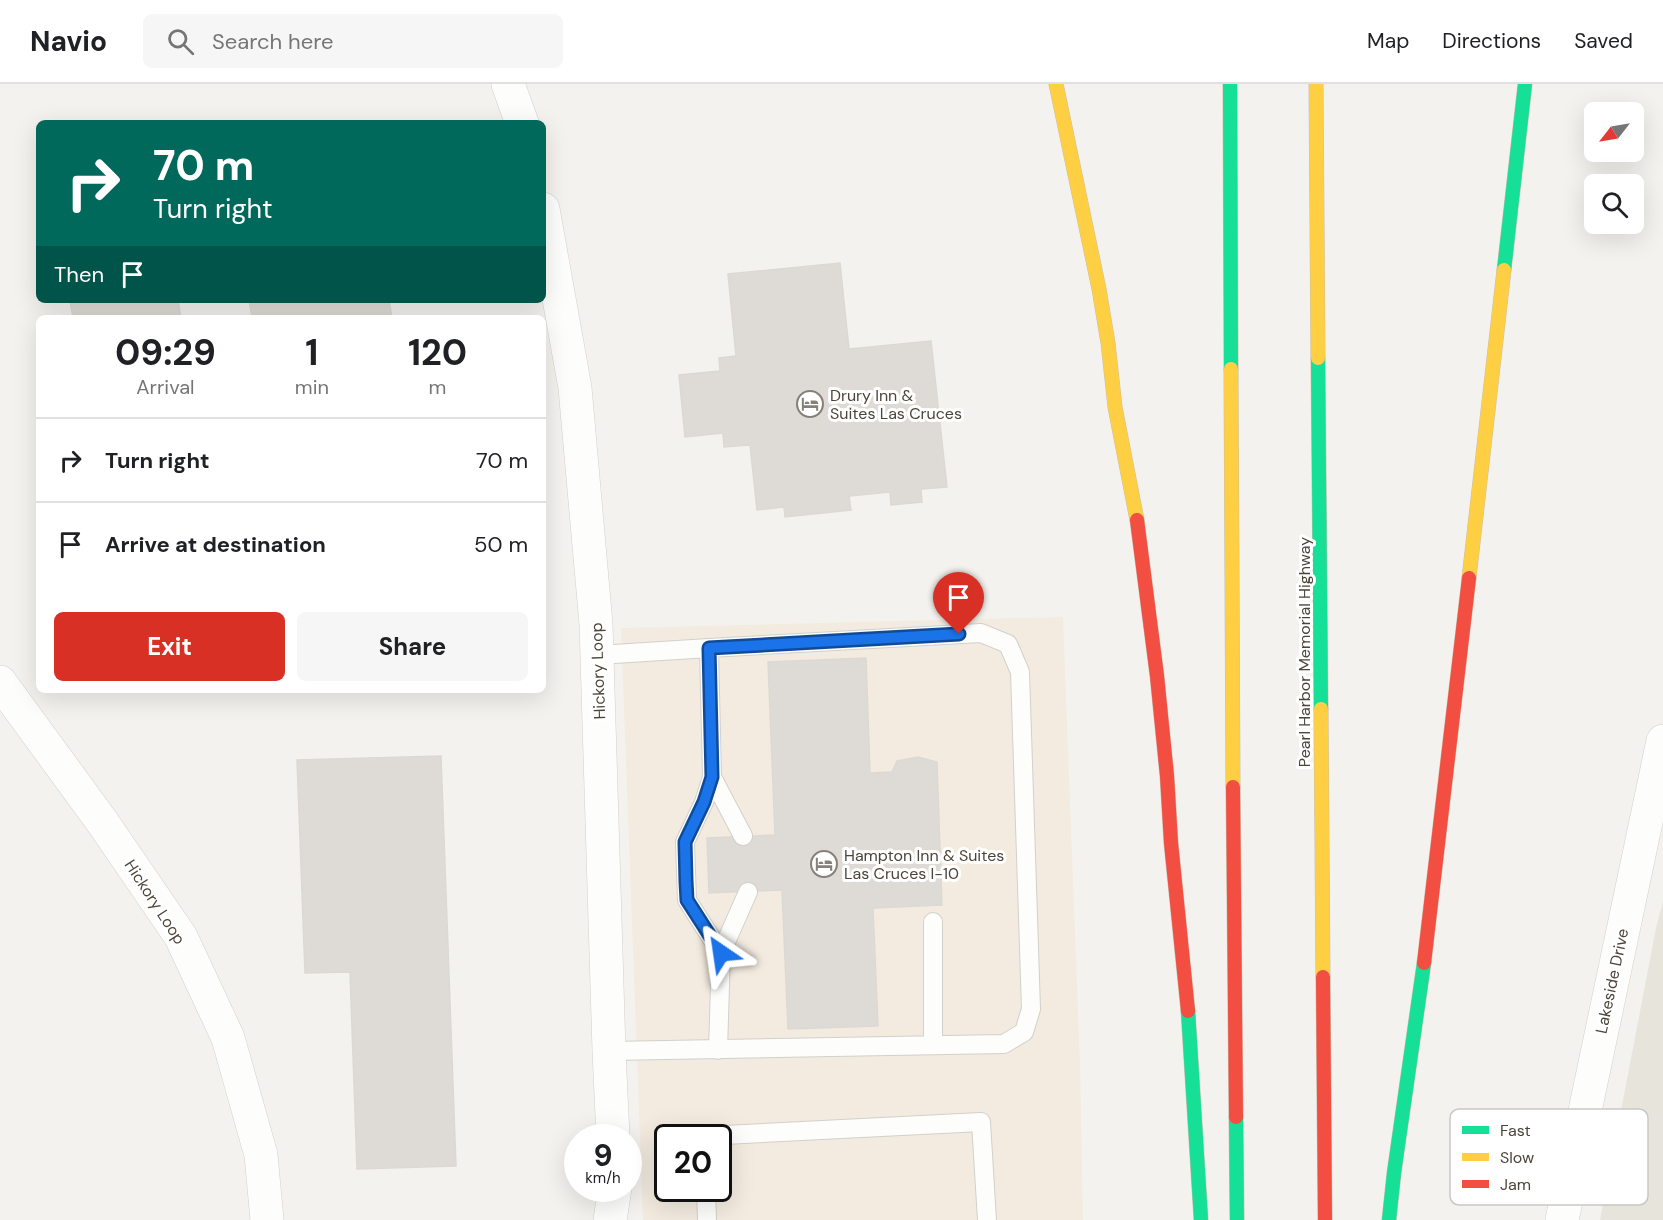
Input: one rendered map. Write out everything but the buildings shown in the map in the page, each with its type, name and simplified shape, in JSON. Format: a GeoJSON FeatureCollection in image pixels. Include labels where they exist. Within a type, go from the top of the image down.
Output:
{"type":"FeatureCollection","features":[{"type":"Feature","properties":{"kind":"highway"},"geometry":{"type":"LineString","coordinates":[[1056,84],[1099,289],[1115,407],[1140,536],[1157,676],[1188,1008],[1201,1220]]}},
{"type":"Feature","properties":{"kind":"highway"},"geometry":{"type":"LineString","coordinates":[[1230,84],[1237,1220]]}},
{"type":"Feature","properties":{"kind":"highway","name":"Pearl Harbor Memorial Highway"},"geometry":{"type":"LineString","coordinates":[[1316,84],[1325,1220]]}},
{"type":"Feature","properties":{"kind":"highway"},"geometry":{"type":"LineString","coordinates":[[1389,1220],[1429,931],[1525,84]]}},
{"type":"Feature","properties":{"kind":"street"},"geometry":{"type":"LineString","coordinates":[[508,84],[521,120]]}},
{"type":"Feature","properties":{"kind":"street","name":"Hickory Loop"},"geometry":{"type":"LineString","coordinates":[[546,226],[575,388],[596,624],[612,1124]]}},
{"type":"Feature","properties":{"kind":"street","name":"Hickory Loop"},"geometry":{"type":"LineString","coordinates":[[3,693],[103,823],[181,937],[228,1038],[261,1155],[267,1220]]}},
{"type":"Feature","properties":{"kind":"street","name":"Lakeside Drive"},"geometry":{"type":"LineString","coordinates":[[1585,1109],[1663,741]]}},
{"type":"Feature","properties":{"kind":"street"},"geometry":{"type":"LineString","coordinates":[[610,1220],[613,1202]]}},
{"type":"Feature","properties":{"kind":"street","name":"Lakeside Drive"},"geometry":{"type":"LineString","coordinates":[[1562,1220],[1565,1205]]}},
{"type":"Feature","properties":{"kind":"lane"},"geometry":{"type":"LineString","coordinates":[[598,655],[981,633],[1008,644],[1020,672],[1031,1009],[1024,1032],[1004,1044],[609,1051]]}},
{"type":"Feature","properties":{"kind":"lane"},"geometry":{"type":"LineString","coordinates":[[709,648],[712,777],[704,802],[685,842],[687,900],[721,953]]}},
{"type":"Feature","properties":{"kind":"lane"},"geometry":{"type":"LineString","coordinates":[[712,777],[743,836]]}},
{"type":"Feature","properties":{"kind":"lane"},"geometry":{"type":"LineString","coordinates":[[718,1050],[721,953],[748,892]]}},
{"type":"Feature","properties":{"kind":"lane"},"geometry":{"type":"LineString","coordinates":[[933,922],[933,1045]]}},
{"type":"Feature","properties":{"kind":"lane"},"geometry":{"type":"LineString","coordinates":[[732,1135],[981,1122],[987,1220]]}},
{"type":"Feature","properties":{"kind":"lane"},"geometry":{"type":"LineString","coordinates":[[706,1202],[707,1220]]}},
{"type":"Feature","properties":{"kind":"shaded area"},"geometry":{"type":"Polygon","coordinates":[[[1063,617],[1080,1064],[1083,1220],[643,1220],[642,1124],[639,1124],[621,628],[1063,617]]]}},
{"type":"Feature","properties":{"kind":"shaded area"},"geometry":{"type":"Polygon","coordinates":[[[1663,902],[1663,1220],[1600,1220],[1603,1205],[1648,1205],[1648,1109],[1621,1109],[1663,902]]]}},
{"type":"Feature","properties":{"kind":"traffic: fast"},"geometry":{"type":"LineString","coordinates":[[1230,84],[1231,369]]}},
{"type":"Feature","properties":{"kind":"traffic: fast"},"geometry":{"type":"LineString","coordinates":[[1504,270],[1525,84]]}},
{"type":"Feature","properties":{"kind":"traffic: fast"},"geometry":{"type":"LineString","coordinates":[[1318,358],[1321,709]]}},
{"type":"Feature","properties":{"kind":"traffic: fast"},"geometry":{"type":"LineString","coordinates":[[1389,1220],[1424,963]]}},
{"type":"Feature","properties":{"kind":"traffic: fast"},"geometry":{"type":"LineString","coordinates":[[1188,1011],[1201,1220]]}},
{"type":"Feature","properties":{"kind":"traffic: fast"},"geometry":{"type":"LineString","coordinates":[[1236,1117],[1237,1220]]}},
{"type":"Feature","properties":{"kind":"traffic: slow"},"geometry":{"type":"LineString","coordinates":[[1056,84],[1099,289],[1115,407],[1137,520]]}},
{"type":"Feature","properties":{"kind":"traffic: slow"},"geometry":{"type":"LineString","coordinates":[[1316,84],[1318,358]]}},
{"type":"Feature","properties":{"kind":"traffic: slow"},"geometry":{"type":"LineString","coordinates":[[1469,578],[1504,270]]}},
{"type":"Feature","properties":{"kind":"traffic: slow"},"geometry":{"type":"LineString","coordinates":[[1231,369],[1233,787]]}},
{"type":"Feature","properties":{"kind":"traffic: slow"},"geometry":{"type":"LineString","coordinates":[[1321,709],[1323,977]]}},
{"type":"Feature","properties":{"kind":"traffic: jam"},"geometry":{"type":"LineString","coordinates":[[1137,520],[1157,676],[1188,1011]]}},
{"type":"Feature","properties":{"kind":"traffic: jam"},"geometry":{"type":"LineString","coordinates":[[1424,963],[1469,578]]}},
{"type":"Feature","properties":{"kind":"traffic: jam"},"geometry":{"type":"LineString","coordinates":[[1233,787],[1236,1117]]}},
{"type":"Feature","properties":{"kind":"traffic: jam"},"geometry":{"type":"LineString","coordinates":[[1323,977],[1325,1220]]}},
{"type":"Feature","properties":{"kind":"place","name":"Drury Inn & Suites Las Cruces"},"geometry":{"type":"Point","coordinates":[810,404]}},
{"type":"Feature","properties":{"kind":"place","name":"Hampton Inn & Suites Las Cruces I-10"},"geometry":{"type":"Point","coordinates":[824,864]}},
{"type":"Feature","properties":{"kind":"route"},"geometry":{"type":"LineString","coordinates":[[721,953],[687,900],[686,881],[685,842],[704,802],[712,777],[709,648],[959,634]]}}]}
